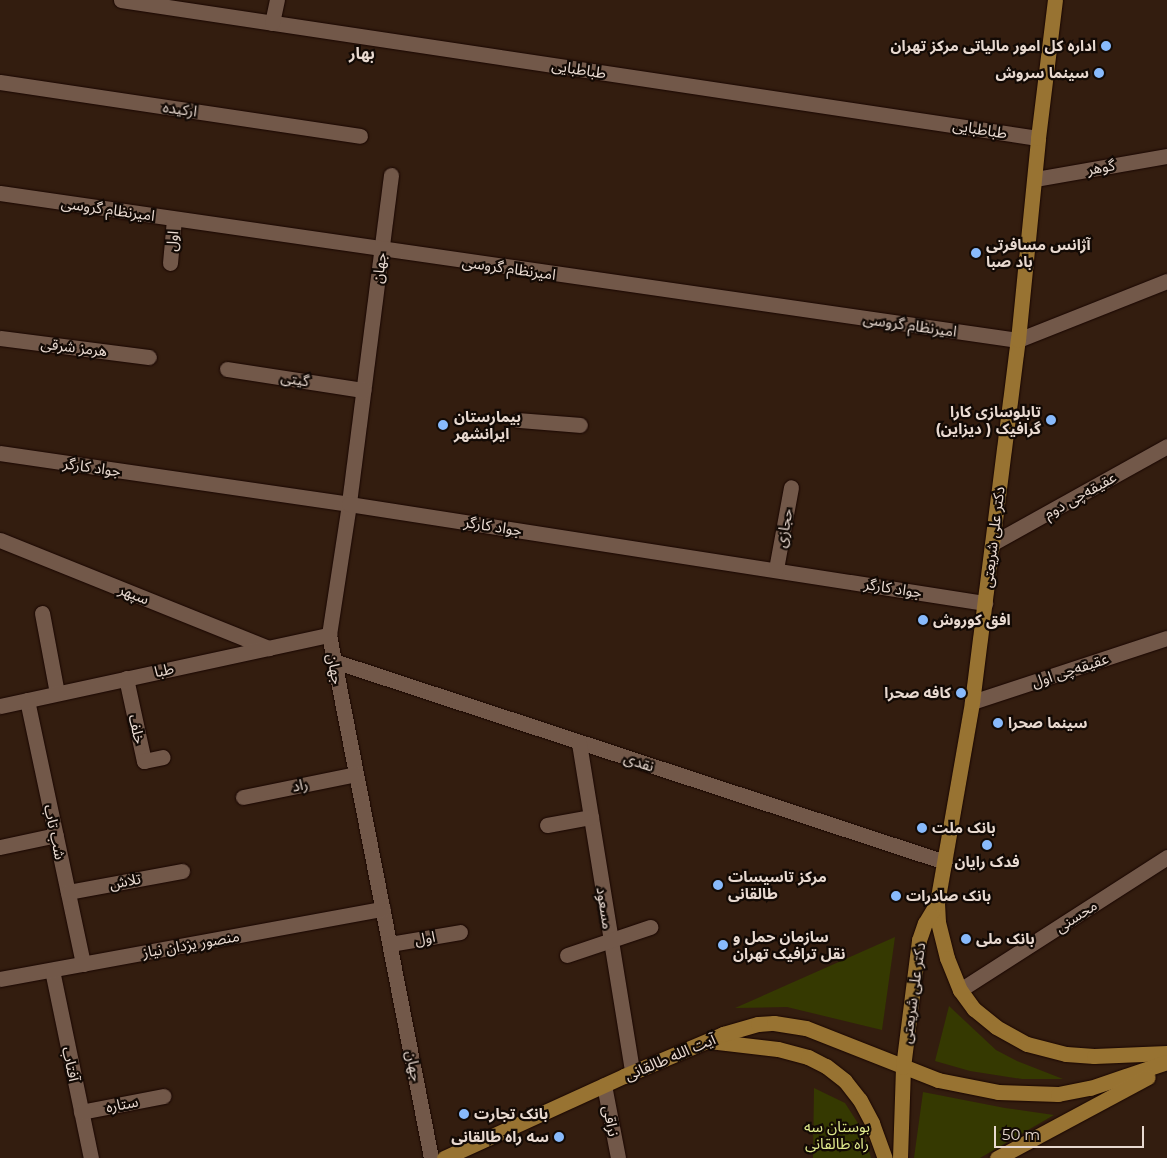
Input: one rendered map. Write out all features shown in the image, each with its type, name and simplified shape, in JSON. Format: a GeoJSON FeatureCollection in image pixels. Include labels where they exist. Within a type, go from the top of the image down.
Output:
{"type":"FeatureCollection","features":[{"type":"Feature","properties":{"kind":"main road","name":"دکتر علی شریعتی"},"geometry":{"type":"LineString","coordinates":[[900,1158],[903,1067],[920,940],[925,923],[936,903],[945,862],[972,702],[993,543],[1005,430],[1018,340],[1038,138],[1055,0]]}},
{"type":"Feature","properties":{"kind":"main road"},"geometry":{"type":"LineString","coordinates":[[936,903],[938,922],[947,958],[960,990],[985,1020],[1013,1038],[1066,1054],[1094,1056],[1167,1053]]}},
{"type":"Feature","properties":{"kind":"main road","name":"آیت الله طالقانی"},"geometry":{"type":"LineString","coordinates":[[452,1156],[632,1072],[706,1041],[758,1024],[791,1025],[806,1028],[938,1080],[968,1088],[998,1092],[1058,1094],[1105,1084],[1167,1062]]}},
{"type":"Feature","properties":{"kind":"main road"},"geometry":{"type":"LineString","coordinates":[[706,1041],[778,1049],[808,1057],[826,1066],[845,1081],[860,1100],[872,1123],[885,1158]]}},
{"type":"Feature","properties":{"kind":"main road"},"geometry":{"type":"LineString","coordinates":[[997,1158],[1167,1067]]}},
{"type":"Feature","properties":{"kind":"street","name":"طباطبایی"},"geometry":{"type":"LineString","coordinates":[[121,0],[1038,138]]}},
{"type":"Feature","properties":{"kind":"street"},"geometry":{"type":"LineString","coordinates":[[272,23],[277,0]]}},
{"type":"Feature","properties":{"kind":"street","name":"ارکیده"},"geometry":{"type":"LineString","coordinates":[[0,82],[360,136]]}},
{"type":"Feature","properties":{"kind":"street","name":"گوهر"},"geometry":{"type":"LineString","coordinates":[[1034,179],[1167,156]]}},
{"type":"Feature","properties":{"kind":"street","name":"جهان"},"geometry":{"type":"LineString","coordinates":[[391,175],[348,504],[328,635],[432,1158]]}},
{"type":"Feature","properties":{"kind":"street","name":"امیرنظام گروسی"},"geometry":{"type":"LineString","coordinates":[[0,193],[1018,340]]}},
{"type":"Feature","properties":{"kind":"street","name":"اول"},"geometry":{"type":"LineString","coordinates":[[170,263],[174,219]]}},
{"type":"Feature","properties":{"kind":"street"},"geometry":{"type":"LineString","coordinates":[[1018,340],[1167,281]]}},
{"type":"Feature","properties":{"kind":"street","name":"هرمز شرقی"},"geometry":{"type":"LineString","coordinates":[[0,338],[149,357]]}},
{"type":"Feature","properties":{"kind":"street","name":"گیتی"},"geometry":{"type":"LineString","coordinates":[[227,369],[363,390]]}},
{"type":"Feature","properties":{"kind":"street"},"geometry":{"type":"LineString","coordinates":[[518,420],[580,425]]}},
{"type":"Feature","properties":{"kind":"street","name":"عقیقه‌چی دوم"},"geometry":{"type":"LineString","coordinates":[[993,543],[1167,446]]}},
{"type":"Feature","properties":{"kind":"street","name":"جواد کارگر"},"geometry":{"type":"LineString","coordinates":[[0,453],[776,569],[985,603]]}},
{"type":"Feature","properties":{"kind":"street","name":"حجازی"},"geometry":{"type":"LineString","coordinates":[[776,569],[791,487]]}},
{"type":"Feature","properties":{"kind":"street","name":"سپهر"},"geometry":{"type":"LineString","coordinates":[[0,540],[269,648]]}},
{"type":"Feature","properties":{"kind":"street"},"geometry":{"type":"LineString","coordinates":[[42,612],[57,693]]}},
{"type":"Feature","properties":{"kind":"street","name":"طبا"},"geometry":{"type":"LineString","coordinates":[[0,706],[328,635]]}},
{"type":"Feature","properties":{"kind":"street","name":"عقیقه‌چی اول"},"geometry":{"type":"LineString","coordinates":[[972,702],[1167,638]]}},
{"type":"Feature","properties":{"kind":"street","name":"نقدی"},"geometry":{"type":"LineString","coordinates":[[334,661],[578,743],[945,862]]}},
{"type":"Feature","properties":{"kind":"street","name":"خلف"},"geometry":{"type":"LineString","coordinates":[[126,678],[144,761],[163,757]]}},
{"type":"Feature","properties":{"kind":"street","name":"شب تاب"},"geometry":{"type":"LineString","coordinates":[[27,700],[83,964]]}},
{"type":"Feature","properties":{"kind":"street","name":"مسعود"},"geometry":{"type":"LineString","coordinates":[[578,743],[632,1072]]}},
{"type":"Feature","properties":{"kind":"street","name":"راد"},"geometry":{"type":"LineString","coordinates":[[243,797],[356,774]]}},
{"type":"Feature","properties":{"kind":"street"},"geometry":{"type":"LineString","coordinates":[[547,825],[591,817]]}},
{"type":"Feature","properties":{"kind":"street"},"geometry":{"type":"LineString","coordinates":[[0,848],[56,836]]}},
{"type":"Feature","properties":{"kind":"street","name":"محسنی"},"geometry":{"type":"LineString","coordinates":[[960,990],[1167,857]]}},
{"type":"Feature","properties":{"kind":"street","name":"تلاش"},"geometry":{"type":"LineString","coordinates":[[68,892],[182,871]]}},
{"type":"Feature","properties":{"kind":"street","name":"منصور یزدان نیاز"},"geometry":{"type":"LineString","coordinates":[[0,979],[383,909]]}},
{"type":"Feature","properties":{"kind":"street"},"geometry":{"type":"LineString","coordinates":[[567,955],[650,927]]}},
{"type":"Feature","properties":{"kind":"street","name":"اول"},"geometry":{"type":"LineString","coordinates":[[390,944],[460,932]]}},
{"type":"Feature","properties":{"kind":"street","name":"آفتاب"},"geometry":{"type":"LineString","coordinates":[[52,970],[91,1158]]}},
{"type":"Feature","properties":{"kind":"street","name":"نراقی"},"geometry":{"type":"LineString","coordinates":[[604,1085],[618,1158]]}},
{"type":"Feature","properties":{"kind":"street","name":"ستاره"},"geometry":{"type":"LineString","coordinates":[[81,1112],[163,1096]]}},
{"type":"Feature","properties":{"kind":"green space"},"geometry":{"type":"Polygon","coordinates":[[[895,937],[882,1030],[787,1007],[735,1008],[895,937]]]}},
{"type":"Feature","properties":{"kind":"green space"},"geometry":{"type":"Polygon","coordinates":[[[949,1006],[996,1050],[1017,1061],[1063,1079],[1022,1079],[970,1071],[935,1061],[949,1006]]]}},
{"type":"Feature","properties":{"kind":"green space","name":"بوستان سه راه طالقانی"},"geometry":{"type":"Polygon","coordinates":[[[814,1088],[845,1103],[863,1131],[871,1158],[813,1158],[814,1088]]]}},
{"type":"Feature","properties":{"kind":"green space"},"geometry":{"type":"Polygon","coordinates":[[[923,1092],[1005,1108],[1054,1115],[980,1158],[914,1158],[923,1092]]]}},
{"type":"Feature","properties":{"kind":"place","name":"اداره کل امور مالیاتی مرکز تهران"},"geometry":{"type":"Point","coordinates":[1106,46]}},
{"type":"Feature","properties":{"kind":"place","name":"سینما سروش"},"geometry":{"type":"Point","coordinates":[1099,73]}},
{"type":"Feature","properties":{"kind":"place","name":"آژانس مسافرتی باد صبا"},"geometry":{"type":"Point","coordinates":[976,253]}},
{"type":"Feature","properties":{"kind":"place","name":"تابلوسازی كارا گرافیک ( ديزاين)"},"geometry":{"type":"Point","coordinates":[1051,420]}},
{"type":"Feature","properties":{"kind":"place","name":"بیمارستان ایرانشهر"},"geometry":{"type":"Point","coordinates":[443,425]}},
{"type":"Feature","properties":{"kind":"place","name":"افق کوروش"},"geometry":{"type":"Point","coordinates":[923,620]}},
{"type":"Feature","properties":{"kind":"place","name":"کافه صحرا"},"geometry":{"type":"Point","coordinates":[961,693]}},
{"type":"Feature","properties":{"kind":"place","name":"سینما صحرا"},"geometry":{"type":"Point","coordinates":[998,723]}},
{"type":"Feature","properties":{"kind":"place","name":"بانک ملت"},"geometry":{"type":"Point","coordinates":[922,828]}},
{"type":"Feature","properties":{"kind":"place","name":"فدک رایان"},"geometry":{"type":"Point","coordinates":[987,845]}},
{"type":"Feature","properties":{"kind":"place","name":"مرکز تاسیسات طالقانی"},"geometry":{"type":"Point","coordinates":[718,885]}},
{"type":"Feature","properties":{"kind":"place","name":"بانک صادرات"},"geometry":{"type":"Point","coordinates":[896,896]}},
{"type":"Feature","properties":{"kind":"place","name":"بانک ملی"},"geometry":{"type":"Point","coordinates":[966,939]}},
{"type":"Feature","properties":{"kind":"place","name":"سازمان حمل و نقل ترافیک تهران"},"geometry":{"type":"Point","coordinates":[723,945]}},
{"type":"Feature","properties":{"kind":"place","name":"بانک تجارت"},"geometry":{"type":"Point","coordinates":[464,1114]}},
{"type":"Feature","properties":{"kind":"place","name":"سه راه طالقانی"},"geometry":{"type":"Point","coordinates":[559,1137]}},
{"type":"Feature","properties":{"kind":"district","name":"بهار"},"geometry":{"type":"Point","coordinates":[362,54]}}]}
